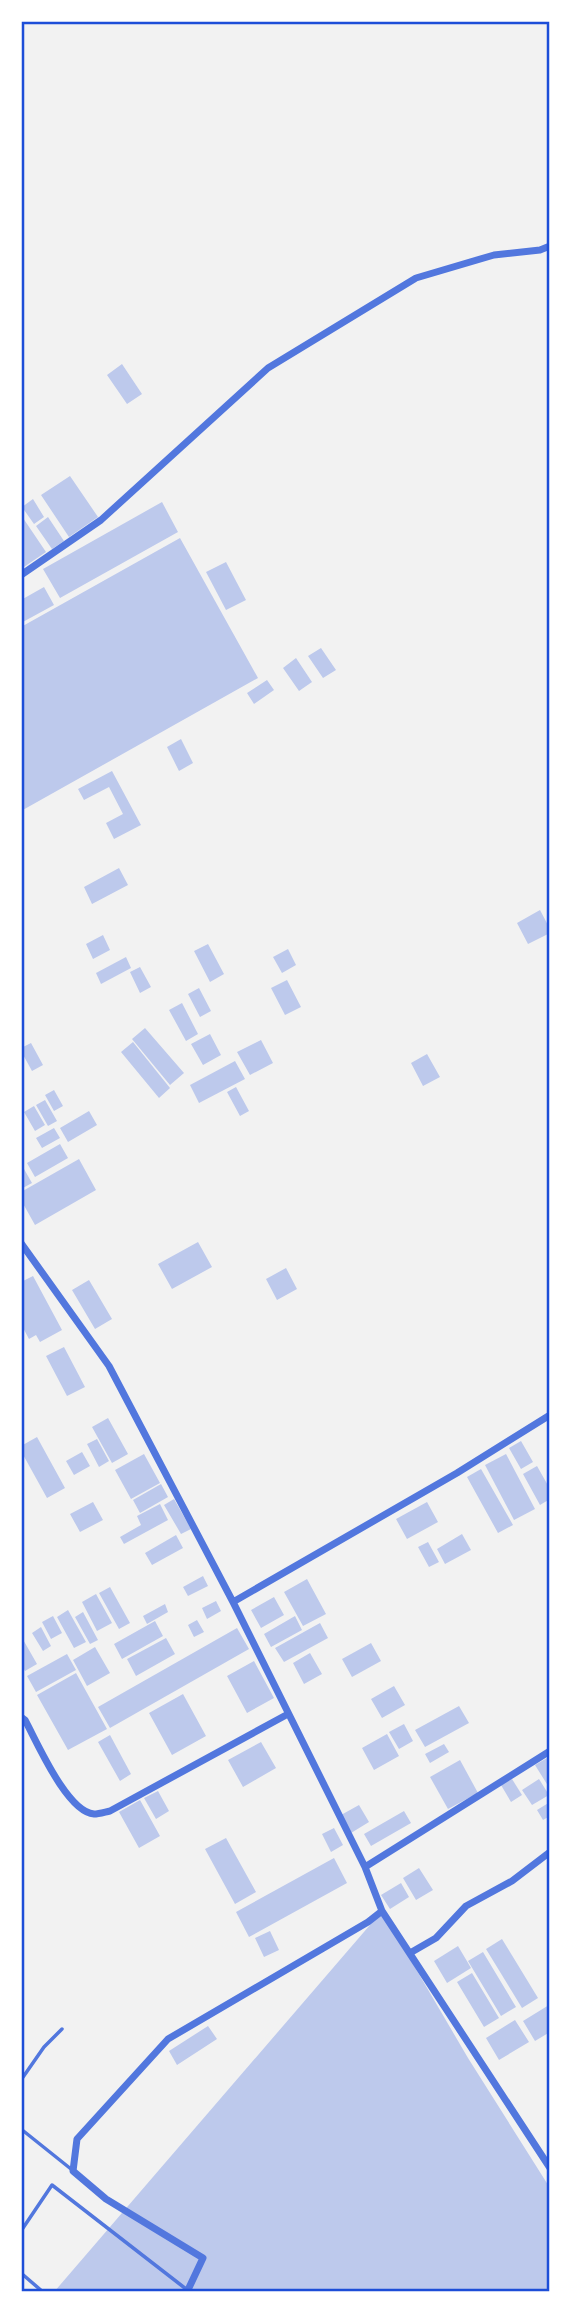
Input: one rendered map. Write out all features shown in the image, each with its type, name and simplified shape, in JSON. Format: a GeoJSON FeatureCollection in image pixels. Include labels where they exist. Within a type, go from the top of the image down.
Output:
{"type":"FeatureCollection","features":[{"type":"Feature","properties":{"kind":"street"},"geometry":{"type":"LineString","coordinates":[[21,575],[101,520],[268,368],[416,278],[494,255],[540,250],[550,246]]}},
{"type":"Feature","properties":{"kind":"street"},"geometry":{"type":"LineString","coordinates":[[21,1243],[109,1366],[233,1602],[365,1867],[382,1911],[550,2168]]}},
{"type":"Feature","properties":{"kind":"street"},"geometry":{"type":"LineString","coordinates":[[233,1602],[457,1473],[550,1415]]}},
{"type":"Feature","properties":{"kind":"street"},"geometry":{"type":"LineString","coordinates":[[21,1717],[76,1807],[93,1814],[110,1811],[288,1714]]}},
{"type":"Feature","properties":{"kind":"street"},"geometry":{"type":"LineString","coordinates":[[365,1867],[550,1751]]}},
{"type":"Feature","properties":{"kind":"street"},"geometry":{"type":"LineString","coordinates":[[410,1953],[436,1938],[466,1906],[512,1881],[550,1852]]}},
{"type":"Feature","properties":{"kind":"street"},"geometry":{"type":"LineString","coordinates":[[187,2291],[203,2258],[106,2199],[73,2171],[77,2139],[168,2039],[368,1922],[382,1911]]}},
{"type":"Feature","properties":{"kind":"lane"},"geometry":{"type":"LineString","coordinates":[[21,2080],[44,2047],[62,2029]]}},
{"type":"Feature","properties":{"kind":"lane"},"geometry":{"type":"LineString","coordinates":[[21,2129],[73,2171]]}},
{"type":"Feature","properties":{"kind":"lane"},"geometry":{"type":"LineString","coordinates":[[21,2231],[52,2185],[187,2291]]}},
{"type":"Feature","properties":{"kind":"lane"},"geometry":{"type":"LineString","coordinates":[[21,2273],[43,2292]]}},
{"type":"Feature","properties":{"kind":"building"},"geometry":{"type":"Polygon","coordinates":[[[122,364],[142,394],[127,404],[107,375],[122,364]]]}},
{"type":"Feature","properties":{"kind":"building"},"geometry":{"type":"Polygon","coordinates":[[[70,476],[98,517],[69,537],[41,495],[70,476]]]}},
{"type":"Feature","properties":{"kind":"building"},"geometry":{"type":"Polygon","coordinates":[[[33,499],[44,517],[34,524],[22,507],[33,499]]]}},
{"type":"Feature","properties":{"kind":"building"},"geometry":{"type":"Polygon","coordinates":[[[162,502],[178,532],[60,598],[43,569],[162,502]]]}},
{"type":"Feature","properties":{"kind":"building"},"geometry":{"type":"Polygon","coordinates":[[[21,515],[46,552],[21,569],[21,515]]]}},
{"type":"Feature","properties":{"kind":"building"},"geometry":{"type":"Polygon","coordinates":[[[48,517],[64,541],[52,549],[36,526],[48,517]]]}},
{"type":"Feature","properties":{"kind":"building"},"geometry":{"type":"Polygon","coordinates":[[[180,538],[258,678],[21,811],[21,627],[180,538]]]}},
{"type":"Feature","properties":{"kind":"building"},"geometry":{"type":"Polygon","coordinates":[[[226,562],[246,600],[226,610],[206,572],[226,562]]]}},
{"type":"Feature","properties":{"kind":"building"},"geometry":{"type":"Polygon","coordinates":[[[44,587],[54,605],[21,623],[21,600],[44,587]]]}},
{"type":"Feature","properties":{"kind":"building"},"geometry":{"type":"Polygon","coordinates":[[[321,648],[336,670],[323,678],[308,656],[321,648]]]}},
{"type":"Feature","properties":{"kind":"building"},"geometry":{"type":"Polygon","coordinates":[[[296,658],[312,682],[299,691],[283,668],[296,658]]]}},
{"type":"Feature","properties":{"kind":"building"},"geometry":{"type":"Polygon","coordinates":[[[267,680],[274,690],[254,704],[247,693],[267,680]]]}},
{"type":"Feature","properties":{"kind":"building"},"geometry":{"type":"Polygon","coordinates":[[[181,739],[193,763],[179,771],[167,747],[181,739]]]}},
{"type":"Feature","properties":{"kind":"building"},"geometry":{"type":"Polygon","coordinates":[[[112,771],[141,825],[114,839],[106,823],[123,814],[109,787],[84,800],[78,789],[112,771]]]}},
{"type":"Feature","properties":{"kind":"building"},"geometry":{"type":"Polygon","coordinates":[[[119,868],[128,885],[92,904],[84,887],[119,868]]]}},
{"type":"Feature","properties":{"kind":"building"},"geometry":{"type":"Polygon","coordinates":[[[540,910],[550,933],[528,944],[517,923],[540,910]]]}},
{"type":"Feature","properties":{"kind":"building"},"geometry":{"type":"Polygon","coordinates":[[[103,935],[110,950],[93,959],[86,944],[103,935]]]}},
{"type":"Feature","properties":{"kind":"building"},"geometry":{"type":"Polygon","coordinates":[[[208,944],[224,974],[210,982],[194,951],[208,944]]]}},
{"type":"Feature","properties":{"kind":"building"},"geometry":{"type":"Polygon","coordinates":[[[288,949],[296,965],[282,973],[273,957],[288,949]]]}},
{"type":"Feature","properties":{"kind":"building"},"geometry":{"type":"Polygon","coordinates":[[[126,957],[131,968],[101,984],[96,973],[126,957]]]}},
{"type":"Feature","properties":{"kind":"building"},"geometry":{"type":"Polygon","coordinates":[[[140,967],[151,987],[140,993],[130,972],[140,967]]]}},
{"type":"Feature","properties":{"kind":"building"},"geometry":{"type":"Polygon","coordinates":[[[287,980],[301,1007],[285,1015],[271,988],[287,980]]]}},
{"type":"Feature","properties":{"kind":"building"},"geometry":{"type":"Polygon","coordinates":[[[199,988],[211,1011],[200,1017],[188,994],[199,988]]]}},
{"type":"Feature","properties":{"kind":"building"},"geometry":{"type":"Polygon","coordinates":[[[182,1003],[198,1034],[186,1041],[169,1010],[182,1003]]]}},
{"type":"Feature","properties":{"kind":"building"},"geometry":{"type":"Polygon","coordinates":[[[145,1028],[184,1073],[170,1085],[132,1039],[145,1028]]]}},
{"type":"Feature","properties":{"kind":"building"},"geometry":{"type":"Polygon","coordinates":[[[210,1034],[221,1055],[203,1065],[191,1044],[210,1034]]]}},
{"type":"Feature","properties":{"kind":"building"},"geometry":{"type":"Polygon","coordinates":[[[261,1040],[273,1063],[250,1075],[237,1052],[261,1040]]]}},
{"type":"Feature","properties":{"kind":"building"},"geometry":{"type":"Polygon","coordinates":[[[133,1042],[170,1088],[159,1098],[121,1052],[133,1042]]]}},
{"type":"Feature","properties":{"kind":"building"},"geometry":{"type":"Polygon","coordinates":[[[31,1043],[43,1065],[32,1071],[21,1051],[21,1048],[31,1043]]]}},
{"type":"Feature","properties":{"kind":"building"},"geometry":{"type":"Polygon","coordinates":[[[427,1054],[440,1077],[423,1086],[411,1063],[427,1054]]]}},
{"type":"Feature","properties":{"kind":"building"},"geometry":{"type":"Polygon","coordinates":[[[235,1061],[245,1079],[199,1103],[190,1085],[235,1061]]]}},
{"type":"Feature","properties":{"kind":"building"},"geometry":{"type":"Polygon","coordinates":[[[236,1087],[249,1111],[240,1116],[227,1092],[236,1087]]]}},
{"type":"Feature","properties":{"kind":"building"},"geometry":{"type":"Polygon","coordinates":[[[54,1090],[63,1106],[54,1111],[45,1095],[54,1090]]]}},
{"type":"Feature","properties":{"kind":"building"},"geometry":{"type":"Polygon","coordinates":[[[45,1100],[57,1121],[48,1126],[36,1105],[45,1100]]]}},
{"type":"Feature","properties":{"kind":"building"},"geometry":{"type":"Polygon","coordinates":[[[34,1106],[45,1125],[35,1131],[24,1112],[34,1106]]]}},
{"type":"Feature","properties":{"kind":"building"},"geometry":{"type":"Polygon","coordinates":[[[89,1111],[97,1125],[68,1142],[60,1128],[89,1111]]]}},
{"type":"Feature","properties":{"kind":"building"},"geometry":{"type":"Polygon","coordinates":[[[54,1128],[60,1138],[42,1148],[36,1138],[54,1128]]]}},
{"type":"Feature","properties":{"kind":"building"},"geometry":{"type":"Polygon","coordinates":[[[60,1144],[68,1158],[35,1177],[27,1163],[60,1144]]]}},
{"type":"Feature","properties":{"kind":"building"},"geometry":{"type":"Polygon","coordinates":[[[79,1159],[96,1190],[35,1225],[21,1200],[21,1192],[79,1159]]]}},
{"type":"Feature","properties":{"kind":"building"},"geometry":{"type":"Polygon","coordinates":[[[24,1169],[32,1183],[21,1189],[21,1171],[24,1169]]]}},
{"type":"Feature","properties":{"kind":"building"},"geometry":{"type":"Polygon","coordinates":[[[198,1242],[212,1267],[172,1289],[158,1264],[198,1242]]]}},
{"type":"Feature","properties":{"kind":"building"},"geometry":{"type":"Polygon","coordinates":[[[286,1268],[297,1289],[277,1300],[266,1279],[286,1268]]]}},
{"type":"Feature","properties":{"kind":"building"},"geometry":{"type":"Polygon","coordinates":[[[33,1276],[62,1330],[40,1342],[36,1335],[29,1339],[21,1324],[21,1282],[33,1276]]]}},
{"type":"Feature","properties":{"kind":"building"},"geometry":{"type":"Polygon","coordinates":[[[89,1280],[112,1319],[95,1329],[72,1290],[89,1280]]]}},
{"type":"Feature","properties":{"kind":"building"},"geometry":{"type":"Polygon","coordinates":[[[64,1347],[85,1387],[67,1396],[46,1356],[64,1347]]]}},
{"type":"Feature","properties":{"kind":"building"},"geometry":{"type":"Polygon","coordinates":[[[108,1418],[128,1454],[112,1463],[92,1427],[108,1418]]]}},
{"type":"Feature","properties":{"kind":"building"},"geometry":{"type":"Polygon","coordinates":[[[37,1437],[65,1488],[47,1498],[21,1451],[21,1446],[37,1437]]]}},
{"type":"Feature","properties":{"kind":"building"},"geometry":{"type":"Polygon","coordinates":[[[97,1439],[109,1461],[99,1467],[87,1444],[97,1439]]]}},
{"type":"Feature","properties":{"kind":"building"},"geometry":{"type":"Polygon","coordinates":[[[521,1441],[533,1462],[521,1469],[509,1448],[521,1441]]]}},
{"type":"Feature","properties":{"kind":"building"},"geometry":{"type":"Polygon","coordinates":[[[82,1452],[90,1466],[74,1475],[66,1461],[82,1452]]]}},
{"type":"Feature","properties":{"kind":"building"},"geometry":{"type":"Polygon","coordinates":[[[144,1454],[160,1483],[131,1499],[115,1470],[144,1454]]]}},
{"type":"Feature","properties":{"kind":"building"},"geometry":{"type":"Polygon","coordinates":[[[506,1454],[535,1509],[514,1520],[485,1465],[506,1454]]]}},
{"type":"Feature","properties":{"kind":"building"},"geometry":{"type":"Polygon","coordinates":[[[537,1466],[550,1489],[550,1499],[540,1505],[523,1474],[537,1466]]]}},
{"type":"Feature","properties":{"kind":"building"},"geometry":{"type":"Polygon","coordinates":[[[481,1469],[513,1525],[498,1533],[467,1477],[481,1469]]]}},
{"type":"Feature","properties":{"kind":"building"},"geometry":{"type":"Polygon","coordinates":[[[161,1484],[168,1497],[140,1513],[133,1500],[161,1484]]]}},
{"type":"Feature","properties":{"kind":"building"},"geometry":{"type":"Polygon","coordinates":[[[174,1499],[191,1529],[181,1534],[164,1505],[174,1499]]]}},
{"type":"Feature","properties":{"kind":"building"},"geometry":{"type":"Polygon","coordinates":[[[93,1502],[103,1520],[80,1532],[70,1514],[93,1502]]]}},
{"type":"Feature","properties":{"kind":"building"},"geometry":{"type":"Polygon","coordinates":[[[427,1502],[438,1522],[407,1539],[396,1519],[427,1502]]]}},
{"type":"Feature","properties":{"kind":"building"},"geometry":{"type":"Polygon","coordinates":[[[160,1504],[168,1520],[124,1544],[120,1537],[141,1525],[137,1516],[160,1504]]]}},
{"type":"Feature","properties":{"kind":"building"},"geometry":{"type":"Polygon","coordinates":[[[462,1534],[471,1550],[445,1564],[437,1549],[462,1534]]]}},
{"type":"Feature","properties":{"kind":"building"},"geometry":{"type":"Polygon","coordinates":[[[176,1535],[183,1548],[152,1565],[145,1553],[176,1535]]]}},
{"type":"Feature","properties":{"kind":"building"},"geometry":{"type":"Polygon","coordinates":[[[428,1542],[439,1562],[429,1567],[418,1547],[428,1542]]]}},
{"type":"Feature","properties":{"kind":"building"},"geometry":{"type":"Polygon","coordinates":[[[203,1576],[208,1586],[188,1596],[183,1587],[203,1576]]]}},
{"type":"Feature","properties":{"kind":"building"},"geometry":{"type":"Polygon","coordinates":[[[307,1579],[326,1614],[303,1626],[284,1592],[307,1579]]]}},
{"type":"Feature","properties":{"kind":"building"},"geometry":{"type":"Polygon","coordinates":[[[110,1587],[130,1623],[119,1629],[99,1593],[110,1587]]]}},
{"type":"Feature","properties":{"kind":"building"},"geometry":{"type":"Polygon","coordinates":[[[96,1594],[112,1623],[97,1631],[82,1602],[96,1594]]]}},
{"type":"Feature","properties":{"kind":"building"},"geometry":{"type":"Polygon","coordinates":[[[274,1597],[284,1615],[261,1628],[251,1610],[274,1597]]]}},
{"type":"Feature","properties":{"kind":"building"},"geometry":{"type":"Polygon","coordinates":[[[216,1601],[221,1611],[207,1619],[202,1608],[216,1601]]]}},
{"type":"Feature","properties":{"kind":"building"},"geometry":{"type":"Polygon","coordinates":[[[165,1604],[168,1612],[147,1624],[143,1616],[165,1604]]]}},
{"type":"Feature","properties":{"kind":"building"},"geometry":{"type":"Polygon","coordinates":[[[68,1610],[86,1642],[74,1648],[57,1617],[68,1610]]]}},
{"type":"Feature","properties":{"kind":"building"},"geometry":{"type":"Polygon","coordinates":[[[83,1612],[98,1640],[90,1644],[75,1617],[83,1612]]]}},
{"type":"Feature","properties":{"kind":"building"},"geometry":{"type":"Polygon","coordinates":[[[53,1616],[62,1633],[51,1639],[42,1622],[53,1616]]]}},
{"type":"Feature","properties":{"kind":"building"},"geometry":{"type":"Polygon","coordinates":[[[295,1616],[302,1630],[271,1647],[264,1634],[295,1616]]]}},
{"type":"Feature","properties":{"kind":"building"},"geometry":{"type":"Polygon","coordinates":[[[197,1620],[204,1632],[194,1637],[188,1625],[197,1620]]]}},
{"type":"Feature","properties":{"kind":"building"},"geometry":{"type":"Polygon","coordinates":[[[155,1621],[163,1636],[122,1659],[114,1644],[155,1621]]]}},
{"type":"Feature","properties":{"kind":"building"},"geometry":{"type":"Polygon","coordinates":[[[320,1623],[328,1638],[284,1662],[275,1648],[320,1623]]]}},
{"type":"Feature","properties":{"kind":"building"},"geometry":{"type":"Polygon","coordinates":[[[41,1627],[51,1646],[43,1651],[32,1633],[41,1627]]]}},
{"type":"Feature","properties":{"kind":"building"},"geometry":{"type":"Polygon","coordinates":[[[237,1628],[249,1649],[110,1728],[98,1707],[237,1628]]]}},
{"type":"Feature","properties":{"kind":"building"},"geometry":{"type":"Polygon","coordinates":[[[21,1636],[37,1664],[25,1671],[21,1664],[21,1636]]]}},
{"type":"Feature","properties":{"kind":"building"},"geometry":{"type":"Polygon","coordinates":[[[166,1638],[175,1654],[136,1676],[127,1659],[166,1638]]]}},
{"type":"Feature","properties":{"kind":"building"},"geometry":{"type":"Polygon","coordinates":[[[371,1643],[381,1661],[352,1677],[342,1659],[371,1643]]]}},
{"type":"Feature","properties":{"kind":"building"},"geometry":{"type":"Polygon","coordinates":[[[95,1647],[110,1673],[87,1686],[73,1660],[95,1647]]]}},
{"type":"Feature","properties":{"kind":"building"},"geometry":{"type":"Polygon","coordinates":[[[310,1653],[322,1674],[304,1684],[293,1663],[310,1653]]]}},
{"type":"Feature","properties":{"kind":"building"},"geometry":{"type":"Polygon","coordinates":[[[67,1654],[76,1670],[36,1692],[27,1676],[67,1654]]]}},
{"type":"Feature","properties":{"kind":"building"},"geometry":{"type":"Polygon","coordinates":[[[254,1661],[274,1698],[247,1713],[227,1676],[254,1661]]]}},
{"type":"Feature","properties":{"kind":"building"},"geometry":{"type":"Polygon","coordinates":[[[76,1673],[107,1729],[68,1750],[37,1695],[76,1673]]]}},
{"type":"Feature","properties":{"kind":"building"},"geometry":{"type":"Polygon","coordinates":[[[394,1686],[405,1705],[382,1718],[371,1699],[394,1686]]]}},
{"type":"Feature","properties":{"kind":"building"},"geometry":{"type":"Polygon","coordinates":[[[183,1694],[206,1736],[172,1755],[149,1713],[183,1694]]]}},
{"type":"Feature","properties":{"kind":"building"},"geometry":{"type":"Polygon","coordinates":[[[459,1706],[469,1723],[425,1747],[415,1730],[459,1706]]]}},
{"type":"Feature","properties":{"kind":"building"},"geometry":{"type":"Polygon","coordinates":[[[404,1724],[413,1741],[399,1749],[389,1732],[404,1724]]]}},
{"type":"Feature","properties":{"kind":"building"},"geometry":{"type":"Polygon","coordinates":[[[387,1734],[399,1756],[374,1770],[362,1748],[387,1734]]]}},
{"type":"Feature","properties":{"kind":"building"},"geometry":{"type":"Polygon","coordinates":[[[110,1735],[131,1774],[120,1781],[98,1742],[110,1735]]]}},
{"type":"Feature","properties":{"kind":"building"},"geometry":{"type":"Polygon","coordinates":[[[261,1742],[276,1768],[243,1787],[228,1760],[261,1742]]]}},
{"type":"Feature","properties":{"kind":"building"},"geometry":{"type":"Polygon","coordinates":[[[444,1744],[449,1752],[430,1763],[425,1754],[444,1744]]]}},
{"type":"Feature","properties":{"kind":"building"},"geometry":{"type":"Polygon","coordinates":[[[547,1758],[550,1763],[550,1789],[535,1765],[547,1758]]]}},
{"type":"Feature","properties":{"kind":"building"},"geometry":{"type":"Polygon","coordinates":[[[460,1760],[478,1793],[448,1809],[430,1777],[460,1760]]]}},
{"type":"Feature","properties":{"kind":"building"},"geometry":{"type":"Polygon","coordinates":[[[512,1779],[522,1795],[511,1802],[501,1785],[512,1779]]]}},
{"type":"Feature","properties":{"kind":"building"},"geometry":{"type":"Polygon","coordinates":[[[539,1779],[549,1795],[532,1805],[522,1790],[539,1779]]]}},
{"type":"Feature","properties":{"kind":"building"},"geometry":{"type":"Polygon","coordinates":[[[158,1791],[169,1811],[156,1819],[144,1798],[158,1791]]]}},
{"type":"Feature","properties":{"kind":"building"},"geometry":{"type":"Polygon","coordinates":[[[140,1800],[160,1836],[139,1848],[119,1812],[140,1800]]]}},
{"type":"Feature","properties":{"kind":"building"},"geometry":{"type":"Polygon","coordinates":[[[550,1802],[550,1816],[543,1820],[537,1810],[550,1802]]]}},
{"type":"Feature","properties":{"kind":"building"},"geometry":{"type":"Polygon","coordinates":[[[359,1805],[369,1822],[351,1833],[341,1815],[359,1805]]]}},
{"type":"Feature","properties":{"kind":"building"},"geometry":{"type":"Polygon","coordinates":[[[404,1811],[411,1823],[371,1846],[364,1834],[404,1811]]]}},
{"type":"Feature","properties":{"kind":"building"},"geometry":{"type":"Polygon","coordinates":[[[334,1828],[343,1845],[331,1852],[322,1834],[334,1828]]]}},
{"type":"Feature","properties":{"kind":"building"},"geometry":{"type":"Polygon","coordinates":[[[226,1838],[256,1892],[235,1904],[205,1849],[226,1838]]]}},
{"type":"Feature","properties":{"kind":"building"},"geometry":{"type":"Polygon","coordinates":[[[334,1858],[347,1883],[249,1937],[236,1912],[334,1858]]]}},
{"type":"Feature","properties":{"kind":"building"},"geometry":{"type":"Polygon","coordinates":[[[419,1868],[433,1890],[416,1900],[403,1878],[419,1868]]]}},
{"type":"Feature","properties":{"kind":"building"},"geometry":{"type":"Polygon","coordinates":[[[401,1883],[409,1897],[390,1909],[381,1895],[401,1883]]]}},
{"type":"Feature","properties":{"kind":"building"},"geometry":{"type":"Polygon","coordinates":[[[382,1911],[468,2058],[550,2188],[550,2292],[54,2292],[382,1911]]]}},
{"type":"Feature","properties":{"kind":"building"},"geometry":{"type":"Polygon","coordinates":[[[270,1931],[279,1950],[264,1957],[255,1938],[270,1931]]]}},
{"type":"Feature","properties":{"kind":"building"},"geometry":{"type":"Polygon","coordinates":[[[502,1939],[538,1998],[522,2008],[486,1949],[502,1939]]]}},
{"type":"Feature","properties":{"kind":"building"},"geometry":{"type":"Polygon","coordinates":[[[458,1946],[471,1968],[447,1983],[434,1961],[458,1946]]]}},
{"type":"Feature","properties":{"kind":"building"},"geometry":{"type":"Polygon","coordinates":[[[483,1952],[516,2007],[501,2016],[468,1961],[483,1952]]]}},
{"type":"Feature","properties":{"kind":"building"},"geometry":{"type":"Polygon","coordinates":[[[472,1973],[499,2018],[484,2027],[457,1982],[472,1973]]]}},
{"type":"Feature","properties":{"kind":"building"},"geometry":{"type":"Polygon","coordinates":[[[549,2005],[550,2032],[535,2041],[523,2021],[549,2005]]]}},
{"type":"Feature","properties":{"kind":"building"},"geometry":{"type":"Polygon","coordinates":[[[515,2020],[529,2042],[499,2060],[486,2038],[515,2020]]]}},
{"type":"Feature","properties":{"kind":"building"},"geometry":{"type":"Polygon","coordinates":[[[208,2026],[217,2039],[177,2065],[169,2051],[208,2026]]]}}]}
